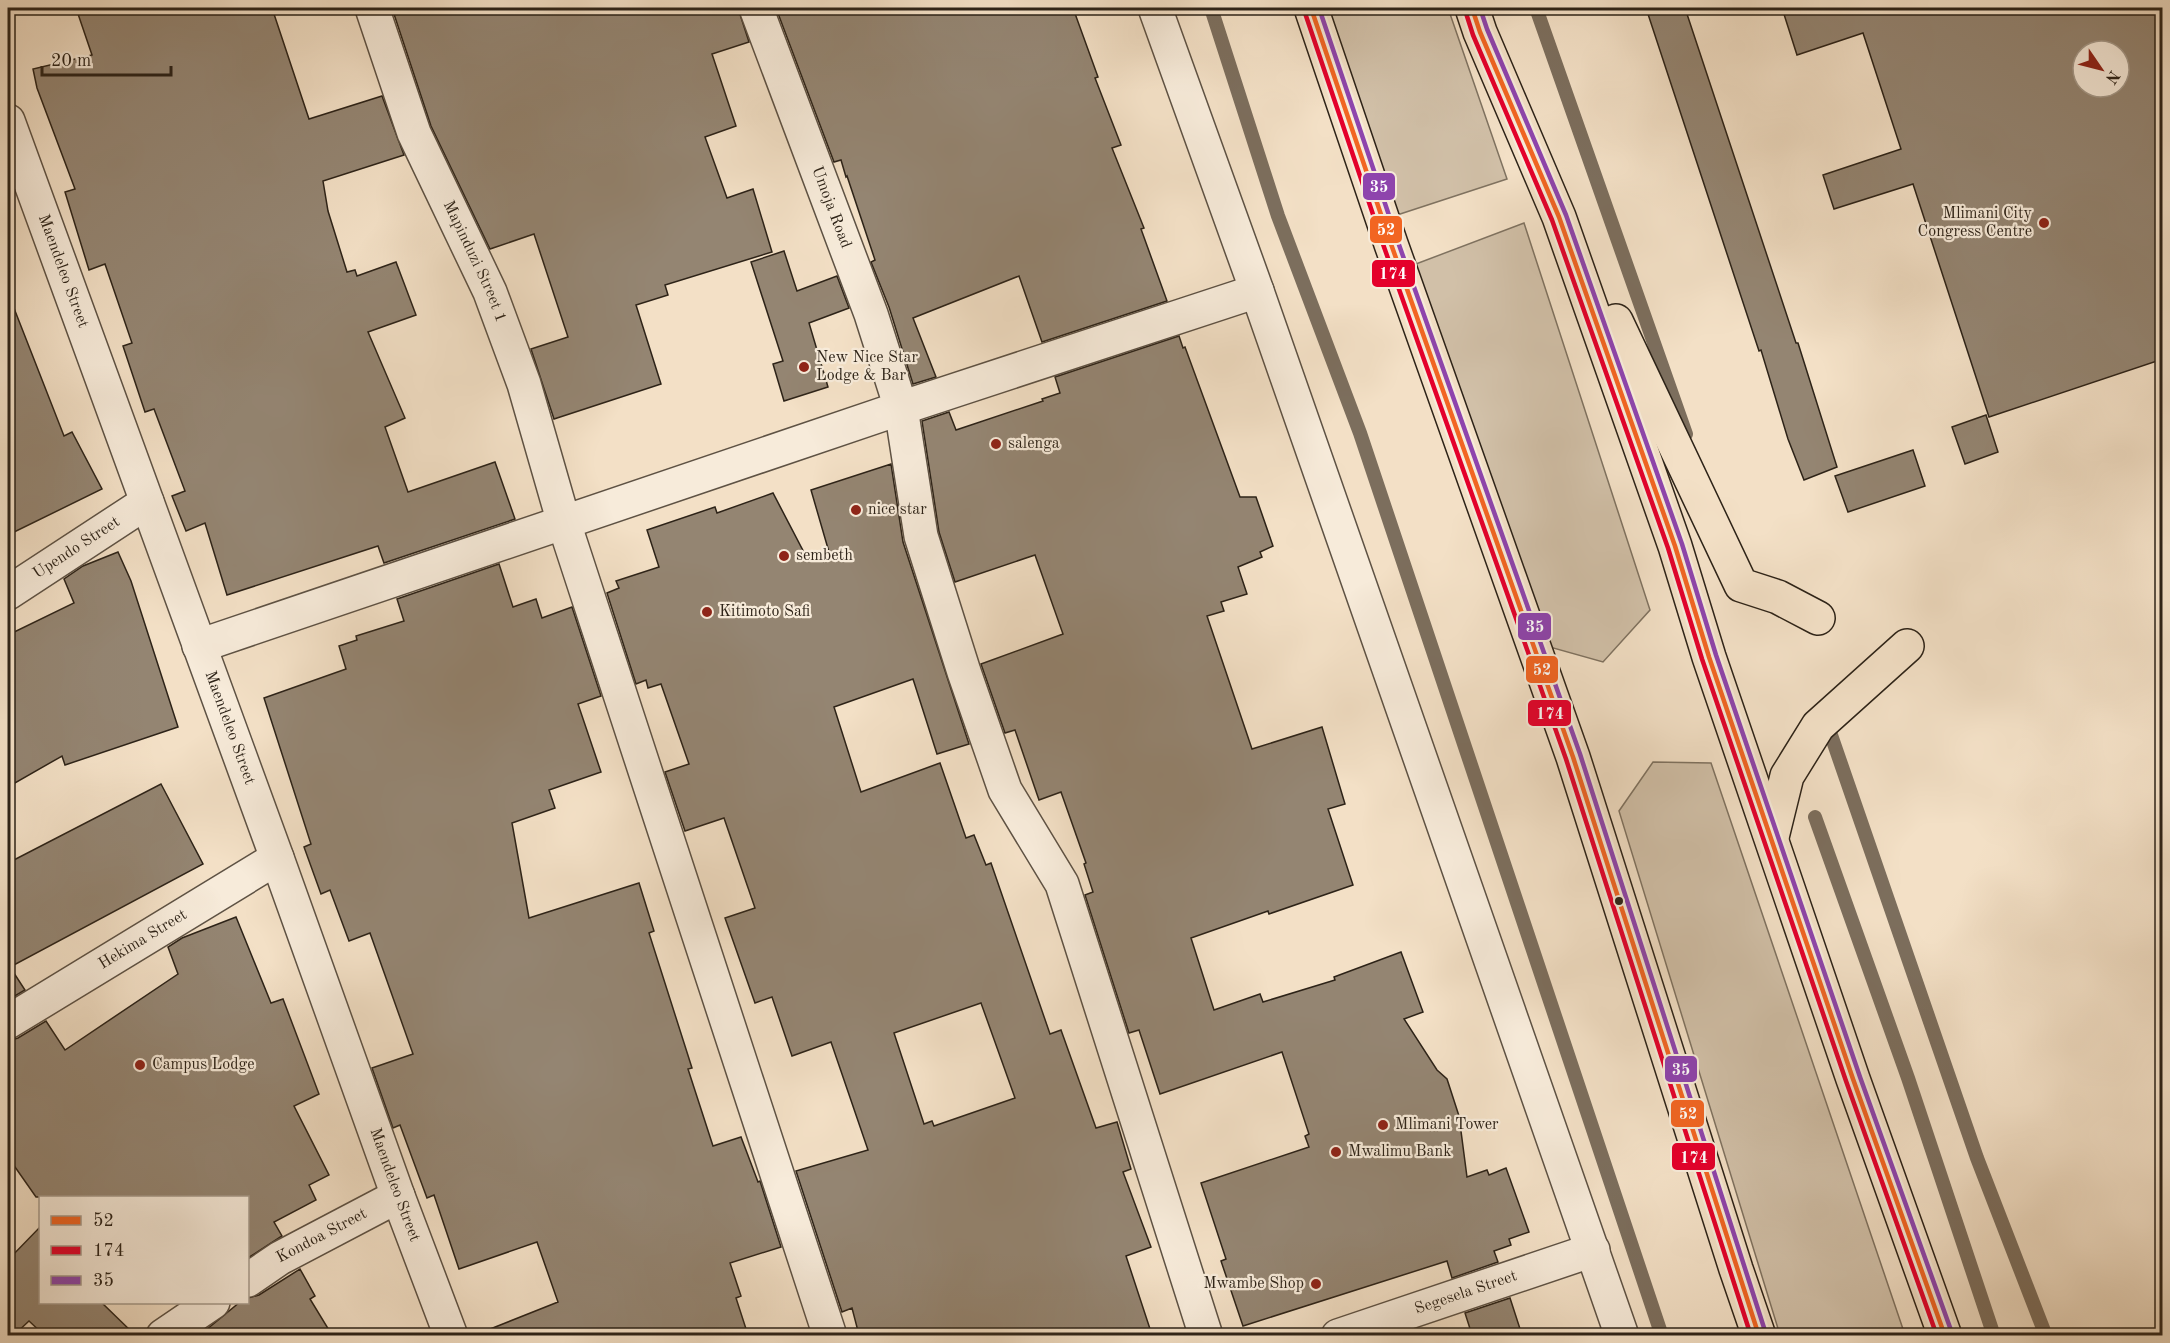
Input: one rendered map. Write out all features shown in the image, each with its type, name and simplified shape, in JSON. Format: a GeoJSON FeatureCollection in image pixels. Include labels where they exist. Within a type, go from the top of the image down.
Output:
{"type":"FeatureCollection","features":[{"type":"Feature","properties":{"kind":"main road"},"geometry":{"type":"LineString","coordinates":[[1311,8],[1391,244],[1573,757],[1732,1257],[1759,1335]]}},
{"type":"Feature","properties":{"kind":"main road"},"geometry":{"type":"LineString","coordinates":[[1476,20],[1741,585],[1778,597],[1818,618]]}},
{"type":"Feature","properties":{"kind":"main road"},"geometry":{"type":"LineString","coordinates":[[1476,20],[1559,217],[1672,535],[1710,657],[1853,1079],[1945,1335]]}},
{"type":"Feature","properties":{"kind":"main road"},"geometry":{"type":"LineString","coordinates":[[1772,837],[1787,776],[1810,736],[1818,726],[1907,646]]}},
{"type":"Feature","properties":{"kind":"street","name":"Mapinduzi Street 1"},"geometry":{"type":"LineString","coordinates":[[372,8],[414,133],[494,302],[524,384],[564,523],[830,1335]]}},
{"type":"Feature","properties":{"kind":"street","name":"Umoja Road"},"geometry":{"type":"LineString","coordinates":[[756,8],[871,314],[901,408],[921,536],[964,672],[1005,790],[1062,884],[1206,1335]]}},
{"type":"Feature","properties":{"kind":"street"},"geometry":{"type":"LineString","coordinates":[[1155,8],[1257,291],[1622,1335]]}},
{"type":"Feature","properties":{"kind":"street","name":"Maendeleo Street"},"geometry":{"type":"LineString","coordinates":[[8,121],[15,166],[147,502],[398,1196],[451,1335]]}},
{"type":"Feature","properties":{"kind":"street"},"geometry":{"type":"LineString","coordinates":[[199,646],[901,408],[1257,291]]}},
{"type":"Feature","properties":{"kind":"street","name":"Upendo Street"},"geometry":{"type":"LineString","coordinates":[[8,593],[147,502]]}},
{"type":"Feature","properties":{"kind":"street","name":"Hekima Street"},"geometry":{"type":"LineString","coordinates":[[8,1022],[277,858]]}},
{"type":"Feature","properties":{"kind":"street","name":"Kondoa Street"},"geometry":{"type":"LineString","coordinates":[[249,1279],[280,1258],[398,1196]]}},
{"type":"Feature","properties":{"kind":"street","name":"Segesela Street"},"geometry":{"type":"LineString","coordinates":[[1338,1335],[1593,1250]]}},
{"type":"Feature","properties":{"kind":"street"},"geometry":{"type":"LineString","coordinates":[[163,1335],[210,1304]]}},
{"type":"Feature","properties":{"kind":"shaded area"},"geometry":{"type":"Polygon","coordinates":[[[1324,8],[1448,8],[1507,179],[1394,216],[1324,8]]]}},
{"type":"Feature","properties":{"kind":"shaded area"},"geometry":{"type":"Polygon","coordinates":[[[1524,223],[1650,610],[1603,662],[1546,646],[1408,267],[1524,223]]]}},
{"type":"Feature","properties":{"kind":"shaded area"},"geometry":{"type":"Polygon","coordinates":[[[1653,762],[1711,763],[1905,1335],[1780,1335],[1619,811],[1653,762]]]}},
{"type":"Feature","properties":{"kind":"building"},"geometry":{"type":"Polygon","coordinates":[[[76,8],[272,8],[309,119],[382,96],[404,155],[323,181],[328,211],[347,272],[355,270],[357,276],[396,262],[416,315],[368,332],[405,418],[385,427],[408,492],[495,462],[515,519],[384,563],[378,546],[227,595],[205,523],[186,531],[172,496],[185,491],[154,409],[145,412],[123,346],[132,343],[105,264],[89,270],[65,192],[75,189],[37,88],[33,69],[92,55],[76,8]]]}},
{"type":"Feature","properties":{"kind":"building"},"geometry":{"type":"Polygon","coordinates":[[[392,8],[738,8],[749,42],[712,54],[736,126],[705,137],[727,198],[753,189],[772,252],[665,285],[668,295],[636,305],[661,384],[554,419],[531,349],[568,337],[534,234],[490,249],[431,126],[392,8]]]}},
{"type":"Feature","properties":{"kind":"building"},"geometry":{"type":"Polygon","coordinates":[[[776,8],[1073,8],[1098,77],[1095,78],[1121,145],[1112,148],[1144,228],[1141,229],[1167,301],[1042,342],[1019,276],[913,318],[936,377],[913,384],[889,307],[871,262],[875,260],[847,176],[841,160],[834,162],[776,8]]]}},
{"type":"Feature","properties":{"kind":"building"},"geometry":{"type":"Polygon","coordinates":[[[1646,8],[1685,8],[1796,343],[1798,343],[1837,467],[1804,480],[1788,439],[1761,350],[1759,351],[1646,8]]]}},
{"type":"Feature","properties":{"kind":"building","name":"Mlimani City Congress Centre"},"geometry":{"type":"Polygon","coordinates":[[[1782,8],[2163,8],[2163,359],[1989,417],[1913,184],[1834,209],[1823,175],[1901,149],[1863,33],[1797,55],[1782,8]]]}},
{"type":"Feature","properties":{"kind":"building"},"geometry":{"type":"Polygon","coordinates":[[[784,251],[797,291],[837,276],[849,308],[809,323],[828,387],[784,401],[773,364],[783,361],[751,262],[784,251]]]}},
{"type":"Feature","properties":{"kind":"building"},"geometry":{"type":"Polygon","coordinates":[[[10,298],[64,436],[72,432],[102,489],[8,535],[8,299],[10,298]]]}},
{"type":"Feature","properties":{"kind":"building"},"geometry":{"type":"Polygon","coordinates":[[[1179,336],[1240,497],[1256,497],[1273,546],[1260,552],[1262,557],[1238,567],[1247,594],[1221,602],[1224,611],[1207,616],[1252,749],[1322,727],[1345,804],[1328,809],[1353,885],[1191,938],[1214,1010],[1260,994],[1263,1002],[1335,980],[1334,977],[1401,952],[1423,1012],[1404,1019],[1437,1070],[1447,1079],[1459,1116],[1467,1177],[1487,1170],[1489,1175],[1506,1168],[1529,1232],[1509,1239],[1511,1245],[1494,1251],[1498,1262],[1452,1278],[1447,1261],[1243,1326],[1221,1261],[1226,1259],[1201,1183],[1309,1147],[1305,1136],[1309,1134],[1282,1052],[1160,1094],[1139,1030],[1129,1033],[1085,895],[1093,892],[1084,864],[1086,863],[1061,792],[1039,800],[1015,730],[1005,733],[981,664],[1063,634],[1035,555],[955,582],[939,532],[922,421],[949,412],[956,430],[1043,401],[1042,399],[1060,393],[1055,377],[1179,336]]]}},
{"type":"Feature","properties":{"kind":"building"},"geometry":{"type":"Polygon","coordinates":[[[1986,415],[1998,452],[1965,464],[1952,427],[1986,415]]]}},
{"type":"Feature","properties":{"kind":"building"},"geometry":{"type":"Polygon","coordinates":[[[1913,450],[1925,486],[1848,512],[1835,476],[1913,450]]]}},
{"type":"Feature","properties":{"kind":"building"},"geometry":{"type":"Polygon","coordinates":[[[891,464],[903,542],[969,744],[937,754],[913,679],[834,707],[861,792],[940,763],[966,838],[974,835],[986,865],[991,863],[1050,1034],[1061,1030],[1096,1128],[1117,1122],[1131,1169],[1123,1172],[1151,1247],[1126,1256],[1152,1335],[859,1335],[852,1308],[842,1312],[796,1171],[868,1150],[831,1042],[792,1056],[772,997],[755,1003],[725,918],[755,908],[724,818],[685,831],[665,772],[689,764],[661,684],[648,688],[646,680],[636,684],[607,593],[619,588],[616,581],[659,567],[647,530],[715,507],[717,513],[773,493],[808,560],[829,552],[811,490],[891,464]],[[981,1003],[894,1033],[924,1124],[932,1121],[934,1126],[1015,1098],[981,1003]]]}},
{"type":"Feature","properties":{"kind":"building"},"geometry":{"type":"Polygon","coordinates":[[[118,552],[131,581],[178,727],[65,765],[62,756],[8,787],[8,635],[74,603],[64,579],[83,566],[118,552]]]}},
{"type":"Feature","properties":{"kind":"building"},"geometry":{"type":"Polygon","coordinates":[[[499,564],[513,607],[536,599],[542,618],[572,607],[601,696],[578,704],[601,772],[549,790],[555,808],[512,823],[529,918],[639,883],[654,931],[649,933],[692,1068],[688,1069],[713,1146],[741,1137],[758,1182],[760,1181],[781,1247],[730,1263],[741,1296],[736,1298],[748,1335],[480,1335],[480,1333],[558,1302],[537,1242],[459,1269],[434,1195],[427,1198],[400,1125],[393,1128],[372,1068],[413,1054],[370,933],[349,941],[330,890],[321,894],[304,847],[311,844],[264,698],[346,669],[339,646],[357,640],[356,636],[404,621],[397,599],[499,564]]]}},
{"type":"Feature","properties":{"kind":"building"},"geometry":{"type":"Polygon","coordinates":[[[161,784],[203,864],[10,967],[25,990],[8,1000],[8,863],[161,784]]]}},
{"type":"Feature","properties":{"kind":"building"},"geometry":{"type":"Polygon","coordinates":[[[236,917],[271,1003],[283,999],[319,1094],[294,1106],[329,1175],[309,1185],[316,1200],[274,1222],[282,1236],[249,1257],[249,1196],[36,1197],[8,1157],[8,1041],[18,1038],[46,1021],[65,1050],[178,974],[168,947],[182,938],[236,917]]]}},
{"type":"Feature","properties":{"kind":"building"},"geometry":{"type":"Polygon","coordinates":[[[39,1228],[39,1304],[103,1304],[135,1335],[44,1335],[29,1321],[14,1335],[8,1335],[8,1260],[39,1228]]]}},
{"type":"Feature","properties":{"kind":"building"},"geometry":{"type":"Polygon","coordinates":[[[300,1269],[315,1296],[310,1299],[332,1335],[200,1335],[238,1304],[249,1304],[249,1298],[259,1295],[300,1269]]]}},
{"type":"Feature","properties":{"kind":"building"},"geometry":{"type":"Polygon","coordinates":[[[1510,1298],[1522,1335],[1472,1335],[1465,1313],[1510,1298]]]}},
{"type":"Feature","properties":{"kind":"waterway"},"geometry":{"type":"LineString","coordinates":[[1211,8],[1278,216],[1360,433],[1662,1336]]}},
{"type":"Feature","properties":{"kind":"waterway"},"geometry":{"type":"LineString","coordinates":[[1536,8],[1686,434]]}},
{"type":"Feature","properties":{"kind":"waterway"},"geometry":{"type":"LineString","coordinates":[[1831,735],[1977,1158],[2046,1336]]}},
{"type":"Feature","properties":{"kind":"waterway"},"geometry":{"type":"LineString","coordinates":[[1815,817],[1908,1078],[1994,1336]]}},
{"type":"Feature","properties":{"kind":"transit line","name":"52"},"geometry":{"type":"LineString","coordinates":[[1311,8],[1391,244],[1573,757],[1759,1336]]}},
{"type":"Feature","properties":{"kind":"transit line","name":"35"},"geometry":{"type":"LineString","coordinates":[[1319,8],[1398,242],[1580,754],[1766,1334]]}},
{"type":"Feature","properties":{"kind":"transit line","name":"52"},"geometry":{"type":"LineString","coordinates":[[1472,8],[1480,32],[1559,217],[1675,546],[1709,657],[1853,1079],[1945,1336]]}},
{"type":"Feature","properties":{"kind":"transit line","name":"35"},"geometry":{"type":"LineString","coordinates":[[1480,8],[1566,215],[1682,544],[1716,655],[1860,1077],[1952,1333]]}},
{"type":"Feature","properties":{"kind":"transit line","name":"174"},"geometry":{"type":"LineString","coordinates":[[1304,10],[1384,247],[1566,759],[1751,1336]]}},
{"type":"Feature","properties":{"kind":"transit line","name":"174"},"geometry":{"type":"LineString","coordinates":[[1465,10],[1473,35],[1552,220],[1668,548],[1702,659],[1846,1081],[1937,1336]]}},
{"type":"Feature","properties":{"kind":"place","name":"Mlimani City Congress Centre"},"geometry":{"type":"Point","coordinates":[2044,223]}},
{"type":"Feature","properties":{"kind":"place","name":"New Nice Star Lodge & Bar"},"geometry":{"type":"Point","coordinates":[804,367]}},
{"type":"Feature","properties":{"kind":"place","name":"salenga"},"geometry":{"type":"Point","coordinates":[996,444]}},
{"type":"Feature","properties":{"kind":"place","name":"nice star"},"geometry":{"type":"Point","coordinates":[856,510]}},
{"type":"Feature","properties":{"kind":"place","name":"sembeth"},"geometry":{"type":"Point","coordinates":[784,556]}},
{"type":"Feature","properties":{"kind":"place","name":"Kitimoto Safi"},"geometry":{"type":"Point","coordinates":[707,612]}},
{"type":"Feature","properties":{"kind":"place","name":"Campus Lodge"},"geometry":{"type":"Point","coordinates":[140,1065]}},
{"type":"Feature","properties":{"kind":"place","name":"Mlimani Tower"},"geometry":{"type":"Point","coordinates":[1383,1125]}},
{"type":"Feature","properties":{"kind":"place","name":"Mwalimu Bank"},"geometry":{"type":"Point","coordinates":[1336,1152]}},
{"type":"Feature","properties":{"kind":"place","name":"Mwambe Shop"},"geometry":{"type":"Point","coordinates":[1316,1284]}}]}
